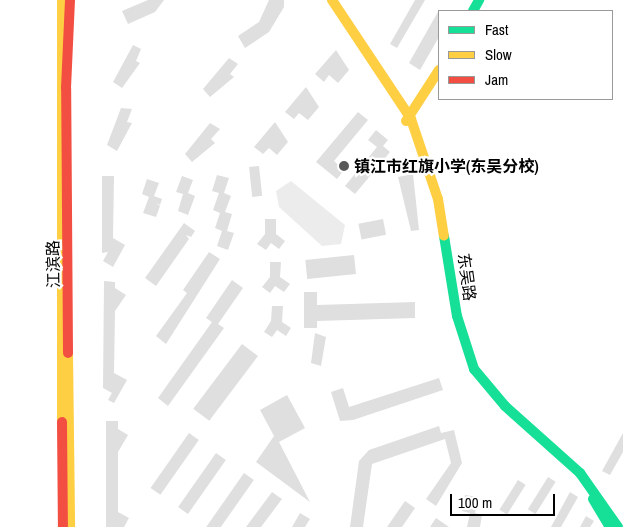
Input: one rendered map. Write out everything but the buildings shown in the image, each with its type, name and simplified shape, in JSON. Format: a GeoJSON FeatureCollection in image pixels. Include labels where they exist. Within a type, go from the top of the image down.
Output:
{"type":"FeatureCollection","features":[{"type":"Feature","properties":{"kind":"main road","name":"江滨路"},"geometry":{"type":"LineString","coordinates":[[62,0],[59,106],[63,527]]}},
{"type":"Feature","properties":{"kind":"main road","name":"江滨路"},"geometry":{"type":"LineString","coordinates":[[70,0],[66,88],[70,527]]}},
{"type":"Feature","properties":{"kind":"main road","name":"东吴路"},"geometry":{"type":"LineString","coordinates":[[325,0],[408,120],[433,200],[451,317],[469,372],[501,410],[576,477],[610,527]]}},
{"type":"Feature","properties":{"kind":"main road","name":"东吴路"},"geometry":{"type":"LineString","coordinates":[[332,0],[408,120],[438,199],[457,316],[474,369],[505,406],[580,473],[618,527]]}},
{"type":"Feature","properties":{"kind":"main road"},"geometry":{"type":"LineString","coordinates":[[408,120],[438,72]]}},
{"type":"Feature","properties":{"kind":"shaded area"},"geometry":{"type":"Polygon","coordinates":[[[291,181],[345,225],[341,244],[322,246],[279,207],[276,191],[291,181]]]}},
{"type":"Feature","properties":{"kind":"traffic: fast"},"geometry":{"type":"LineString","coordinates":[[474,10],[479,0]]}},
{"type":"Feature","properties":{"kind":"traffic: fast"},"geometry":{"type":"LineString","coordinates":[[444,236],[457,316],[474,369],[505,406],[580,473],[618,527]]}},
{"type":"Feature","properties":{"kind":"traffic: fast"},"geometry":{"type":"LineString","coordinates":[[593,499],[610,527]]}},
{"type":"Feature","properties":{"kind":"traffic: slow"},"geometry":{"type":"LineString","coordinates":[[62,0],[62,422]]}},
{"type":"Feature","properties":{"kind":"traffic: slow"},"geometry":{"type":"LineString","coordinates":[[332,0],[411,119],[438,199],[444,236]]}},
{"type":"Feature","properties":{"kind":"traffic: slow"},"geometry":{"type":"LineString","coordinates":[[406,121],[438,72]]}},
{"type":"Feature","properties":{"kind":"traffic: slow"},"geometry":{"type":"LineString","coordinates":[[68,353],[70,527]]}},
{"type":"Feature","properties":{"kind":"traffic: jam"},"geometry":{"type":"LineString","coordinates":[[68,353],[66,88],[70,0]]}},
{"type":"Feature","properties":{"kind":"traffic: jam"},"geometry":{"type":"LineString","coordinates":[[62,422],[63,527]]}},
{"type":"Feature","properties":{"kind":"place","name":"镇江市红旗小学(东吴分校)"},"geometry":{"type":"Point","coordinates":[344,166]}}]}
